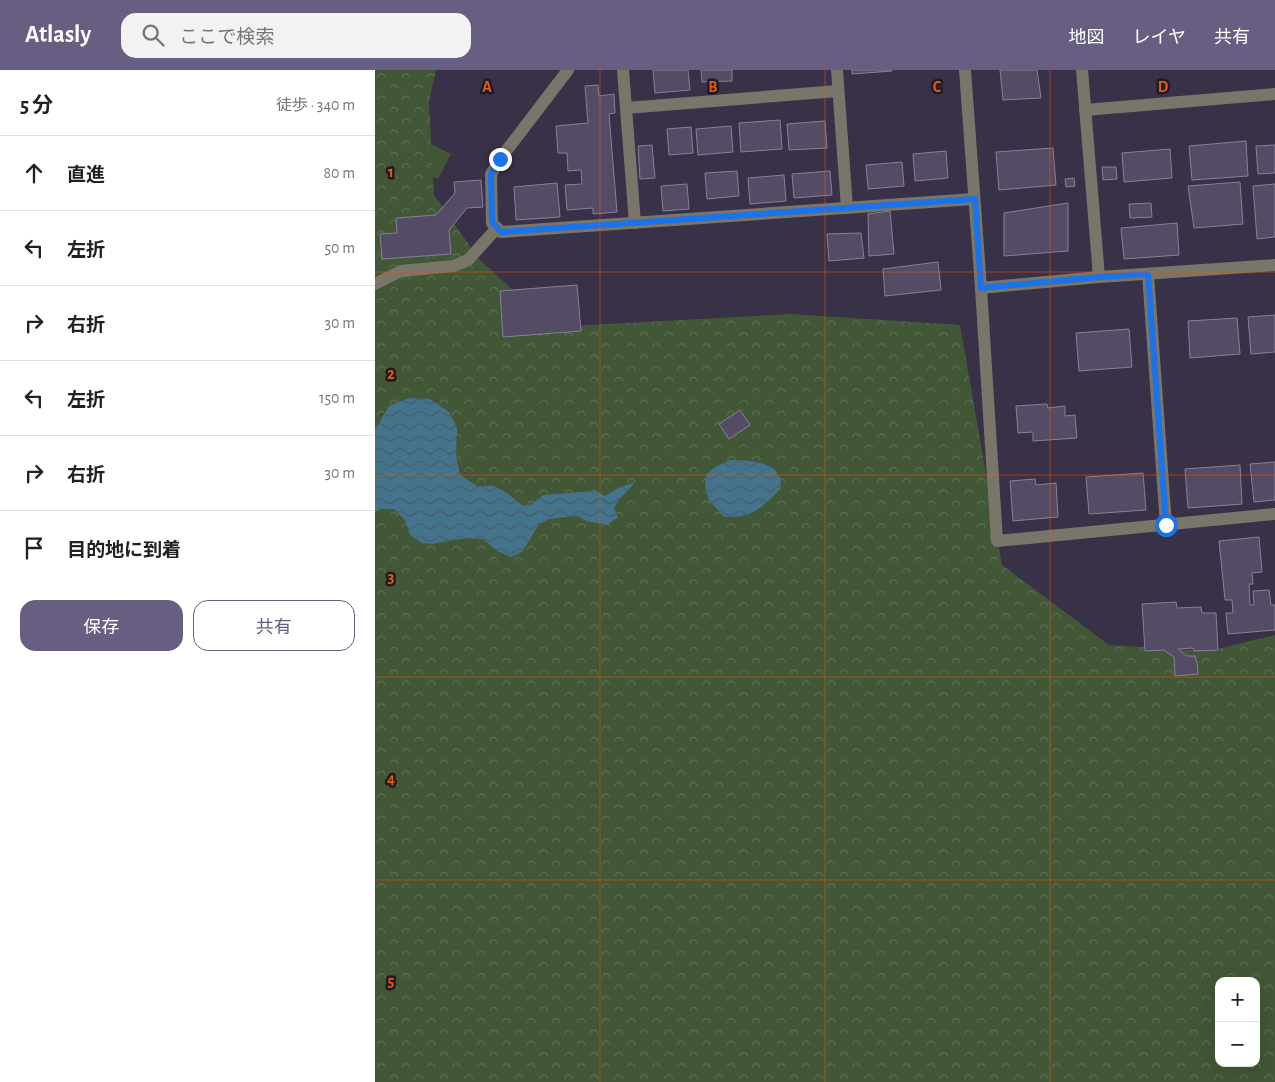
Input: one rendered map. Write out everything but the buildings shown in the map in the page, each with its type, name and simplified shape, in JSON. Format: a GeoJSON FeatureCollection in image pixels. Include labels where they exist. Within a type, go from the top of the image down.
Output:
{"type":"FeatureCollection","features":[{"type":"Feature","properties":{"kind":"street"},"geometry":{"type":"LineString","coordinates":[[569,70],[500,159],[491,174],[492,222],[501,232],[975,199]]}},
{"type":"Feature","properties":{"kind":"street"},"geometry":{"type":"LineString","coordinates":[[623,70],[635,223]]}},
{"type":"Feature","properties":{"kind":"street"},"geometry":{"type":"LineString","coordinates":[[837,70],[847,208]]}},
{"type":"Feature","properties":{"kind":"street"},"geometry":{"type":"LineString","coordinates":[[965,70],[997,541],[1275,514]]}},
{"type":"Feature","properties":{"kind":"street"},"geometry":{"type":"LineString","coordinates":[[1082,70],[1099,277]]}},
{"type":"Feature","properties":{"kind":"street"},"geometry":{"type":"LineString","coordinates":[[626,108],[838,91]]}},
{"type":"Feature","properties":{"kind":"street"},"geometry":{"type":"LineString","coordinates":[[1085,110],[1275,94]]}},
{"type":"Feature","properties":{"kind":"street"},"geometry":{"type":"LineString","coordinates":[[375,284],[401,271],[455,266],[468,260],[497,228]]}},
{"type":"Feature","properties":{"kind":"street"},"geometry":{"type":"LineString","coordinates":[[981,288],[1099,277],[1275,266]]}},
{"type":"Feature","properties":{"kind":"street"},"geometry":{"type":"LineString","coordinates":[[1148,274],[1166,525]]}},
{"type":"Feature","properties":{"kind":"green space"},"geometry":{"type":"Polygon","coordinates":[[[375,70],[436,70],[429,102],[434,195],[479,259],[553,327],[790,314],[960,325],[1002,565],[1109,645],[1209,651],[1275,635],[1275,1082],[375,1082],[375,70]]]}},
{"type":"Feature","properties":{"kind":"green space"},"geometry":{"type":"Polygon","coordinates":[[[390,123],[451,154],[438,179],[377,149],[390,123]]]}},
{"type":"Feature","properties":{"kind":"water"},"geometry":{"type":"Polygon","coordinates":[[[409,398],[430,399],[449,412],[457,428],[456,455],[460,475],[477,486],[494,486],[507,493],[523,506],[529,505],[544,495],[595,491],[605,496],[618,488],[635,482],[614,508],[618,517],[607,525],[587,521],[577,516],[549,519],[539,524],[523,551],[512,557],[497,551],[483,539],[470,538],[432,544],[422,543],[410,535],[405,520],[394,509],[381,509],[375,512],[375,430],[389,406],[409,398]]]}},
{"type":"Feature","properties":{"kind":"water"},"geometry":{"type":"Polygon","coordinates":[[[730,460],[770,466],[781,479],[780,489],[768,502],[750,514],[725,517],[710,502],[705,489],[706,475],[715,467],[730,460]]]}},
{"type":"Feature","properties":{"kind":"route"},"geometry":{"type":"LineString","coordinates":[[500,159],[491,174],[492,222],[501,232],[975,199],[981,288],[1148,274],[1166,525]]}}]}
